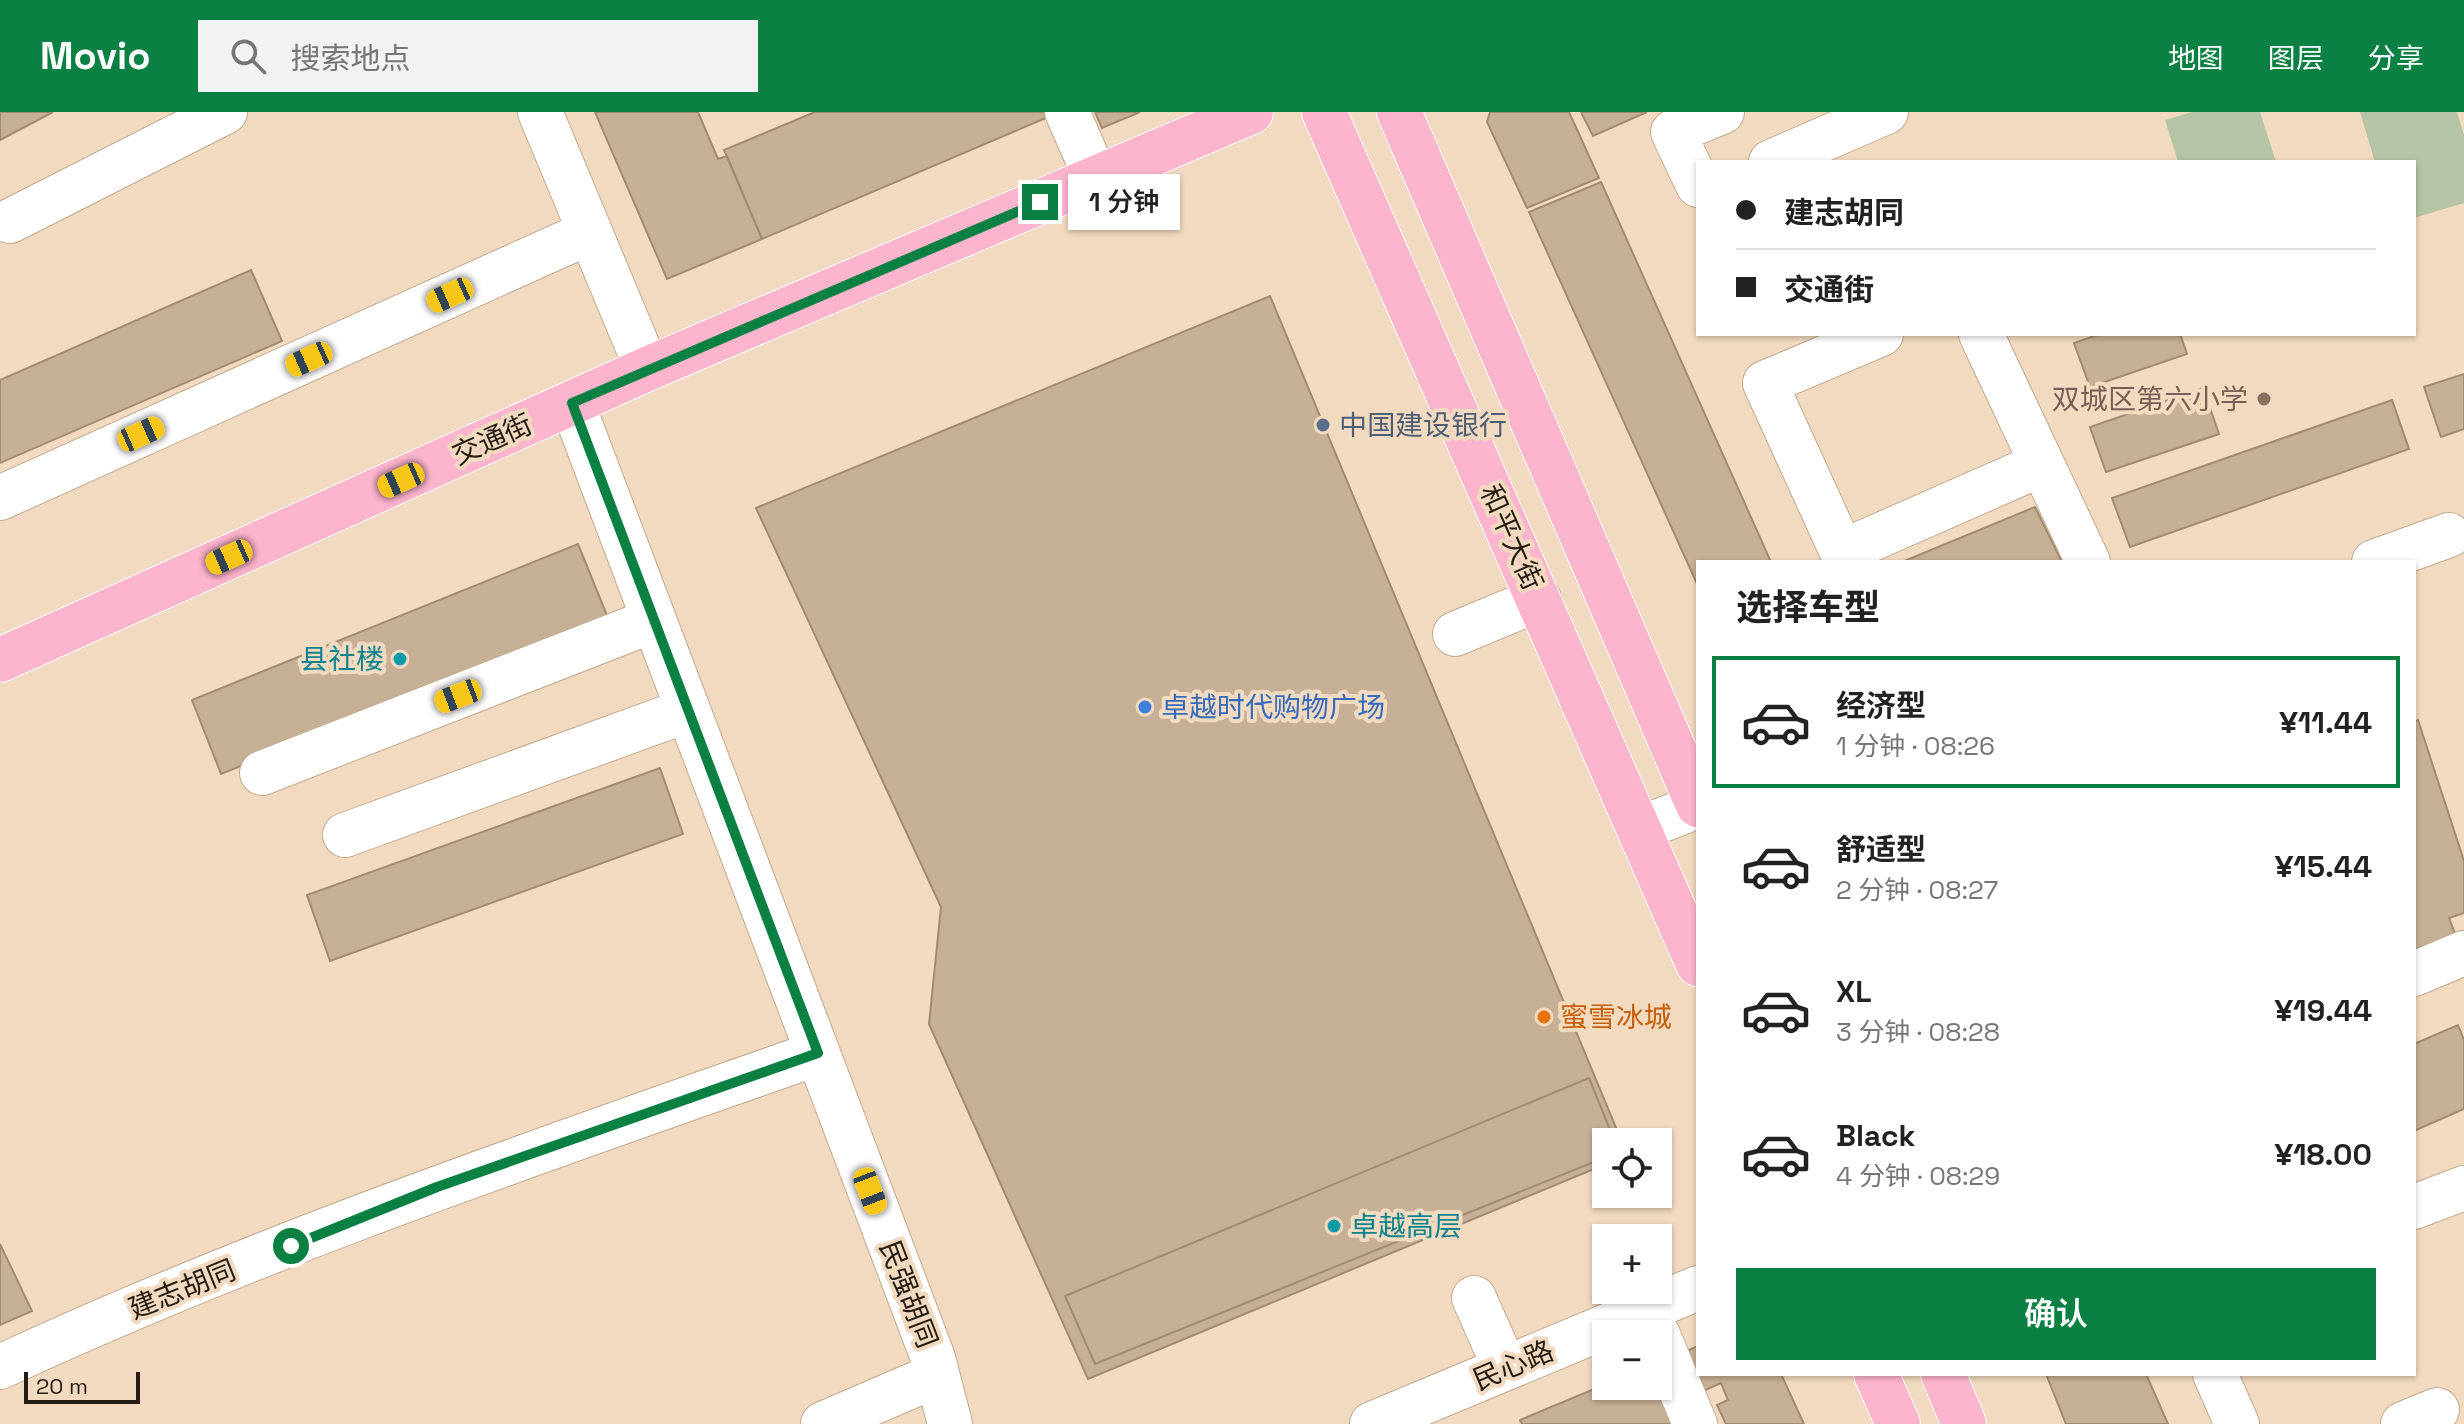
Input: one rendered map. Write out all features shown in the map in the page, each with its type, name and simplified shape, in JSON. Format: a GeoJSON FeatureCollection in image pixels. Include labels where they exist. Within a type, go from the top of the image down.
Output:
{"type":"FeatureCollection","features":[{"type":"Feature","properties":{"kind":"main road","name":"交通街"},"geometry":{"type":"LineString","coordinates":[[0,660],[647,369],[1251,112]]}},
{"type":"Feature","properties":{"kind":"main road","name":"和平大街"},"geometry":{"type":"LineString","coordinates":[[1324,112],[1696,959]]}},
{"type":"Feature","properties":{"kind":"main road"},"geometry":{"type":"LineString","coordinates":[[1399,112],[1696,801]]}},
{"type":"Feature","properties":{"kind":"main road"},"geometry":{"type":"LineString","coordinates":[[1877,1376],[1898,1424]]}},
{"type":"Feature","properties":{"kind":"main road"},"geometry":{"type":"LineString","coordinates":[[1944,1376],[1964,1424]]}},
{"type":"Feature","properties":{"kind":"street"},"geometry":{"type":"LineString","coordinates":[[10,221],[225,112]]}},
{"type":"Feature","properties":{"kind":"street"},"geometry":{"type":"LineString","coordinates":[[540,112],[647,369]]}},
{"type":"Feature","properties":{"kind":"street"},"geometry":{"type":"LineString","coordinates":[[1067,112],[1096,178]]}},
{"type":"Feature","properties":{"kind":"street"},"geometry":{"type":"LineString","coordinates":[[1696,181],[1673,132],[1722,112]]}},
{"type":"Feature","properties":{"kind":"street"},"geometry":{"type":"LineString","coordinates":[[1775,160],[1876,114]]}},
{"type":"Feature","properties":{"kind":"street"},"geometry":{"type":"LineString","coordinates":[[0,498],[590,232]]}},
{"type":"Feature","properties":{"kind":"street"},"geometry":{"type":"LineString","coordinates":[[1876,336],[1765,383],[1842,552],[2042,464]]}},
{"type":"Feature","properties":{"kind":"street"},"geometry":{"type":"LineString","coordinates":[[1982,336],[2087,560]]}},
{"type":"Feature","properties":{"kind":"street","name":"民强胡同"},"geometry":{"type":"LineString","coordinates":[[572,403],[818,1053],[937,1375],[950,1424]]}},
{"type":"Feature","properties":{"kind":"street"},"geometry":{"type":"LineString","coordinates":[[2380,560],[2449,535]]}},
{"type":"Feature","properties":{"kind":"street"},"geometry":{"type":"LineString","coordinates":[[1455,634],[1539,599]]}},
{"type":"Feature","properties":{"kind":"street"},"geometry":{"type":"LineString","coordinates":[[262,773],[654,620]]}},
{"type":"Feature","properties":{"kind":"street"},"geometry":{"type":"LineString","coordinates":[[345,835],[688,710]]}},
{"type":"Feature","properties":{"kind":"street"},"geometry":{"type":"LineString","coordinates":[[1639,829],[1696,807]]}},
{"type":"Feature","properties":{"kind":"street"},"geometry":{"type":"LineString","coordinates":[[2416,973],[2464,953]]}},
{"type":"Feature","properties":{"kind":"street","name":"建志胡同"},"geometry":{"type":"LineString","coordinates":[[0,1367],[73,1333],[437,1187],[818,1053]]}},
{"type":"Feature","properties":{"kind":"street"},"geometry":{"type":"LineString","coordinates":[[2416,1206],[2464,1188]]}},
{"type":"Feature","properties":{"kind":"street","name":"民心路"},"geometry":{"type":"LineString","coordinates":[[1661,1320],[1696,1290]]}},
{"type":"Feature","properties":{"kind":"street"},"geometry":{"type":"LineString","coordinates":[[1474,1298],[1505,1368]]}},
{"type":"Feature","properties":{"kind":"street","name":"民心路"},"geometry":{"type":"LineString","coordinates":[[1372,1424],[1458,1408],[1505,1368],[1592,1343]]}},
{"type":"Feature","properties":{"kind":"street"},"geometry":{"type":"LineString","coordinates":[[1672,1369],[1695,1424]]}},
{"type":"Feature","properties":{"kind":"street"},"geometry":{"type":"LineString","coordinates":[[823,1424],[937,1375]]}},
{"type":"Feature","properties":{"kind":"street"},"geometry":{"type":"LineString","coordinates":[[2216,1376],[2237,1424]]}},
{"type":"Feature","properties":{"kind":"green space"},"geometry":{"type":"Polygon","coordinates":[[[2192,112],[2260,112],[2275,160],[2177,160],[2165,120],[2192,112]]]}},
{"type":"Feature","properties":{"kind":"green space"},"geometry":{"type":"Polygon","coordinates":[[[2360,112],[2457,112],[2464,135],[2464,203],[2416,217],[2416,160],[2374,160],[2360,112]]]}},
{"type":"Feature","properties":{"kind":"building"},"geometry":{"type":"Polygon","coordinates":[[[0,112],[53,112],[0,140],[0,112]]]}},
{"type":"Feature","properties":{"kind":"building"},"geometry":{"type":"Polygon","coordinates":[[[595,112],[698,112],[718,159],[727,156],[762,239],[667,279],[595,112]]]}},
{"type":"Feature","properties":{"kind":"building"},"geometry":{"type":"Polygon","coordinates":[[[815,112],[1052,112],[1053,115],[762,239],[724,150],[815,112]]]}},
{"type":"Feature","properties":{"kind":"building"},"geometry":{"type":"Polygon","coordinates":[[[1095,112],[1140,112],[1102,128],[1095,112]]]}},
{"type":"Feature","properties":{"kind":"building"},"geometry":{"type":"Polygon","coordinates":[[[1490,112],[1569,112],[1599,178],[1527,208],[1487,122],[1490,112]]]}},
{"type":"Feature","properties":{"kind":"building"},"geometry":{"type":"Polygon","coordinates":[[[1581,112],[1647,112],[1593,136],[1581,112]]]}},
{"type":"Feature","properties":{"kind":"building"},"geometry":{"type":"Polygon","coordinates":[[[1601,182],[1770,560],[1696,560],[1696,582],[1529,212],[1601,182]]]}},
{"type":"Feature","properties":{"kind":"building"},"geometry":{"type":"Polygon","coordinates":[[[251,270],[282,341],[0,463],[0,380],[251,270]]]}},
{"type":"Feature","properties":{"kind":"building","name":"卓越时代购物广场"},"geometry":{"type":"Polygon","coordinates":[[[1270,296],[1616,1128],[1592,1128],[1592,1170],[1088,1379],[929,1024],[941,907],[756,508],[1270,296]]]}},
{"type":"Feature","properties":{"kind":"building"},"geometry":{"type":"Polygon","coordinates":[[[2094,336],[2181,336],[2187,354],[2090,387],[2074,343],[2094,336]]]}},
{"type":"Feature","properties":{"kind":"building"},"geometry":{"type":"Polygon","coordinates":[[[2464,374],[2464,429],[2441,437],[2424,387],[2464,374]]]}},
{"type":"Feature","properties":{"kind":"building"},"geometry":{"type":"Polygon","coordinates":[[[2203,388],[2219,434],[2106,472],[2090,427],[2203,388]]]}},
{"type":"Feature","properties":{"kind":"building"},"geometry":{"type":"Polygon","coordinates":[[[2392,400],[2409,449],[2130,547],[2112,498],[2392,400]]]}},
{"type":"Feature","properties":{"kind":"building"},"geometry":{"type":"Polygon","coordinates":[[[2035,507],[2061,560],[1907,560],[2035,507]]]}},
{"type":"Feature","properties":{"kind":"building","name":"县社楼"},"geometry":{"type":"Polygon","coordinates":[[[578,544],[608,618],[221,774],[192,700],[578,544]]]}},
{"type":"Feature","properties":{"kind":"building"},"geometry":{"type":"Polygon","coordinates":[[[2416,721],[2464,861],[2464,913],[2449,918],[2457,939],[2416,955],[2416,721]]]}},
{"type":"Feature","properties":{"kind":"building"},"geometry":{"type":"Polygon","coordinates":[[[660,768],[683,834],[330,961],[307,895],[660,768]]]}},
{"type":"Feature","properties":{"kind":"building"},"geometry":{"type":"Polygon","coordinates":[[[2458,1025],[2464,1040],[2464,1109],[2416,1130],[2416,1043],[2458,1025]]]}},
{"type":"Feature","properties":{"kind":"building","name":"卓越高层"},"geometry":{"type":"Polygon","coordinates":[[[1589,1078],[1609,1128],[1592,1128],[1592,1163],[1095,1364],[1065,1296],[1589,1078]]]}},
{"type":"Feature","properties":{"kind":"building"},"geometry":{"type":"Polygon","coordinates":[[[0,1244],[32,1311],[0,1325],[0,1244]]]}},
{"type":"Feature","properties":{"kind":"building"},"geometry":{"type":"Polygon","coordinates":[[[1696,1347],[1696,1376],[1782,1376],[1804,1424],[1726,1424],[1717,1405],[1728,1400],[1721,1383],[1694,1395],[1700,1410],[1670,1424],[1522,1424],[1520,1420],[1592,1390],[1592,1400],[1672,1400],[1672,1357],[1696,1347]]]}},
{"type":"Feature","properties":{"kind":"building"},"geometry":{"type":"Polygon","coordinates":[[[2047,1376],[2147,1376],[2168,1424],[2066,1424],[2047,1376]]]}},
{"type":"Feature","properties":{"kind":"place","name":"双城区第六小学"},"geometry":{"type":"Point","coordinates":[2264,399]}},
{"type":"Feature","properties":{"kind":"place","name":"中国建设银行"},"geometry":{"type":"Point","coordinates":[1323,425]}},
{"type":"Feature","properties":{"kind":"place","name":"县社楼"},"geometry":{"type":"Point","coordinates":[400,659]}},
{"type":"Feature","properties":{"kind":"place","name":"卓越时代购物广场"},"geometry":{"type":"Point","coordinates":[1145,707]}},
{"type":"Feature","properties":{"kind":"place","name":"蜜雪冰城"},"geometry":{"type":"Point","coordinates":[1544,1017]}},
{"type":"Feature","properties":{"kind":"place","name":"卓越高层"},"geometry":{"type":"Point","coordinates":[1334,1226]}},
{"type":"Feature","properties":{"kind":"route"},"geometry":{"type":"LineString","coordinates":[[291,1246],[437,1187],[818,1053],[572,403],[1040,202]]}}]}
